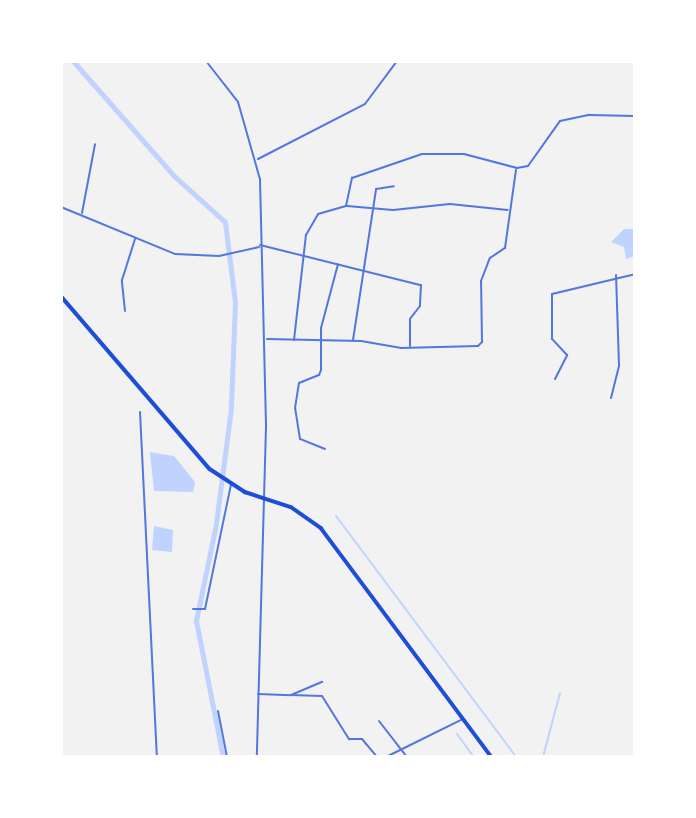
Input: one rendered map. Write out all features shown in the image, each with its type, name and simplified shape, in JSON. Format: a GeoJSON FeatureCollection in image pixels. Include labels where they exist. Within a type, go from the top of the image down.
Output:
{"type":"FeatureCollection","features":[{"type":"Feature","properties":{"kind":"main road"},"geometry":{"type":"LineString","coordinates":[[61,296],[210,469],[226,481],[263,499],[291,507],[321,528],[492,757]]}},
{"type":"Feature","properties":{"kind":"street"},"geometry":{"type":"LineString","coordinates":[[206,61],[238,102],[256,160],[261,210],[259,246],[266,339],[257,757]]}},
{"type":"Feature","properties":{"kind":"street"},"geometry":{"type":"LineString","coordinates":[[256,160],[365,104],[397,61]]}},
{"type":"Feature","properties":{"kind":"street"},"geometry":{"type":"LineString","coordinates":[[346,206],[352,178],[422,154],[464,155],[517,168],[534,161],[560,121],[589,115],[635,116]]}},
{"type":"Feature","properties":{"kind":"street"},"geometry":{"type":"LineString","coordinates":[[82,214],[94,144]]}},
{"type":"Feature","properties":{"kind":"street"},"geometry":{"type":"LineString","coordinates":[[266,339],[353,341],[410,348],[482,342],[481,281],[490,258],[505,248],[517,168]]}},
{"type":"Feature","properties":{"kind":"street"},"geometry":{"type":"LineString","coordinates":[[353,341],[376,188],[394,186]]}},
{"type":"Feature","properties":{"kind":"street"},"geometry":{"type":"LineString","coordinates":[[294,340],[306,234],[318,214],[346,206],[374,210],[450,204],[509,210]]}},
{"type":"Feature","properties":{"kind":"street"},"geometry":{"type":"LineString","coordinates":[[61,207],[135,238],[191,257],[259,246],[304,253],[421,285],[420,306],[410,319],[410,348]]}},
{"type":"Feature","properties":{"kind":"street"},"geometry":{"type":"LineString","coordinates":[[125,311],[122,280],[135,238]]}},
{"type":"Feature","properties":{"kind":"street"},"geometry":{"type":"LineString","coordinates":[[325,449],[300,439],[295,421],[299,383],[319,375],[326,299],[338,264]]}},
{"type":"Feature","properties":{"kind":"street"},"geometry":{"type":"LineString","coordinates":[[555,379],[567,355],[552,339],[552,294],[616,275],[635,274]]}},
{"type":"Feature","properties":{"kind":"street"},"geometry":{"type":"LineString","coordinates":[[611,398],[619,365],[616,275]]}},
{"type":"Feature","properties":{"kind":"street"},"geometry":{"type":"LineString","coordinates":[[140,412],[157,757]]}},
{"type":"Feature","properties":{"kind":"street"},"geometry":{"type":"LineString","coordinates":[[193,609],[205,609],[222,510],[232,484]]}},
{"type":"Feature","properties":{"kind":"street"},"geometry":{"type":"LineString","coordinates":[[291,695],[322,682]]}},
{"type":"Feature","properties":{"kind":"street"},"geometry":{"type":"LineString","coordinates":[[257,694],[323,696],[349,739],[362,739],[377,757]]}},
{"type":"Feature","properties":{"kind":"street"},"geometry":{"type":"LineString","coordinates":[[218,711],[227,757]]}},
{"type":"Feature","properties":{"kind":"street"},"geometry":{"type":"LineString","coordinates":[[386,757],[463,719]]}},
{"type":"Feature","properties":{"kind":"street"},"geometry":{"type":"LineString","coordinates":[[379,721],[407,757]]}},
{"type":"Feature","properties":{"kind":"water"},"geometry":{"type":"Polygon","coordinates":[[[624,229],[635,229],[635,256],[626,259],[624,247],[611,242],[624,229]]]}},
{"type":"Feature","properties":{"kind":"water"},"geometry":{"type":"Polygon","coordinates":[[[150,452],[174,456],[195,482],[193,492],[154,491],[150,452]]]}},
{"type":"Feature","properties":{"kind":"water"},"geometry":{"type":"Polygon","coordinates":[[[154,526],[173,530],[172,552],[152,550],[154,526]]]}},
{"type":"Feature","properties":{"kind":"waterway"},"geometry":{"type":"LineString","coordinates":[[73,61],[173,175],[225,222],[235,302],[231,408],[216,524],[196,621],[223,757]]}},
{"type":"Feature","properties":{"kind":"waterway"},"geometry":{"type":"LineString","coordinates":[[336,516],[516,757]]}},
{"type":"Feature","properties":{"kind":"waterway"},"geometry":{"type":"LineString","coordinates":[[543,757],[560,693]]}},
{"type":"Feature","properties":{"kind":"waterway"},"geometry":{"type":"LineString","coordinates":[[457,734],[474,757]]}}]}
